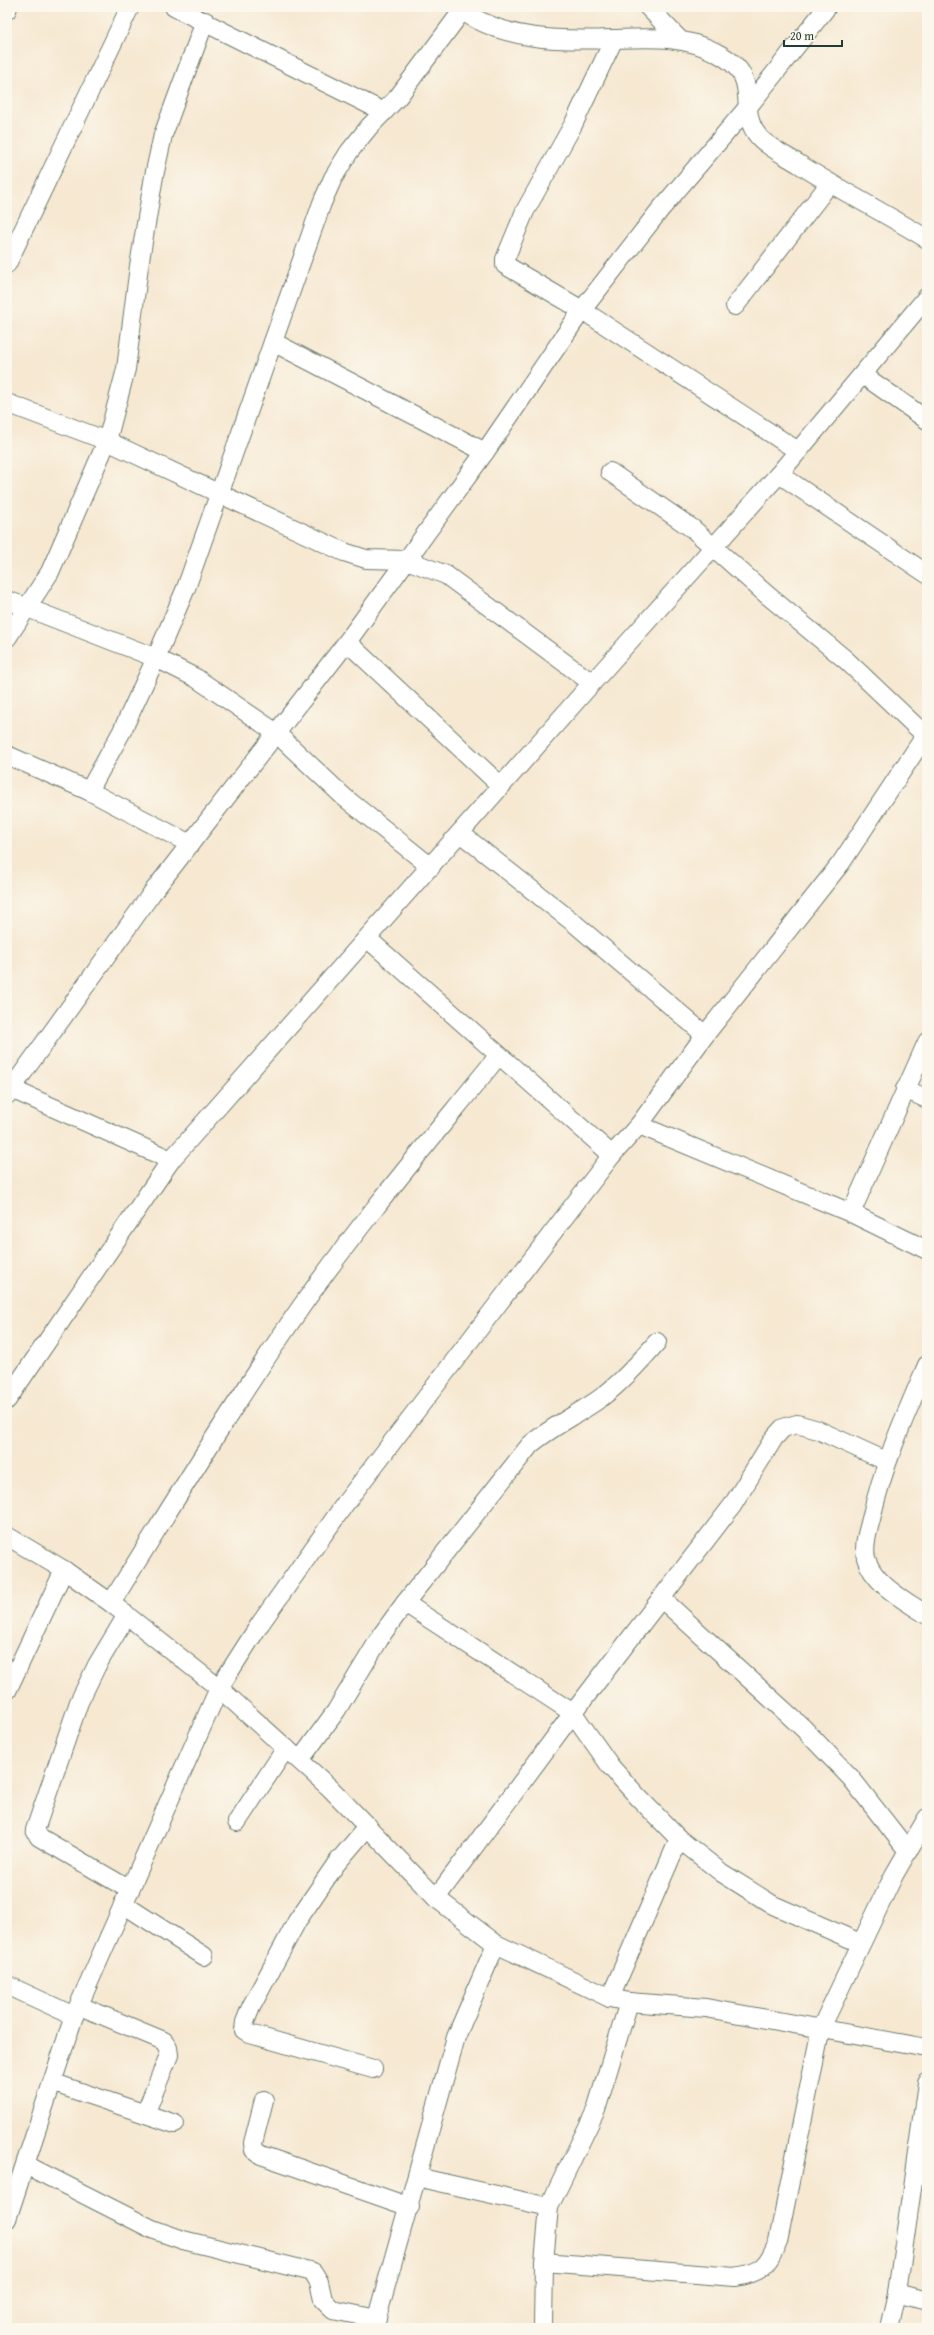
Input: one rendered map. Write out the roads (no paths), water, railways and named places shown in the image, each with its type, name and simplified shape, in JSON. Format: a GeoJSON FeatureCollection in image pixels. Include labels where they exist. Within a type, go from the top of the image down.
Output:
{"type":"FeatureCollection","features":[{"type":"Feature","properties":{"kind":"street"},"geometry":{"type":"LineString","coordinates":[[7,264],[130,7]]}},
{"type":"Feature","properties":{"kind":"street"},"geometry":{"type":"LineString","coordinates":[[174,7],[205,21],[384,112]]}},
{"type":"Feature","properties":{"kind":"street"},"geometry":{"type":"LineString","coordinates":[[648,7],[679,39]]}},
{"type":"Feature","properties":{"kind":"street"},"geometry":{"type":"LineString","coordinates":[[89,791],[122,731],[156,658],[186,588],[322,203],[333,178],[349,152],[398,97],[459,9],[489,26],[510,33],[549,40],[679,39],[717,53],[734,64],[746,81],[748,107],[753,128],[764,142],[830,183],[927,239]]}},
{"type":"Feature","properties":{"kind":"street"},"geometry":{"type":"LineString","coordinates":[[171,1160],[8,1090],[190,844],[347,642],[485,452],[582,310],[659,211],[748,107],[822,9]]}},
{"type":"Feature","properties":{"kind":"street"},"geometry":{"type":"LineString","coordinates":[[7,638],[50,572],[107,441],[126,369],[146,214],[155,169],[163,135],[205,21]]}},
{"type":"Feature","properties":{"kind":"street"},"geometry":{"type":"LineString","coordinates":[[614,39],[573,125],[525,210],[504,262],[508,268],[582,310],[798,451]]}},
{"type":"Feature","properties":{"kind":"street"},"geometry":{"type":"LineString","coordinates":[[736,306],[830,183]]}},
{"type":"Feature","properties":{"kind":"street"},"geometry":{"type":"LineString","coordinates":[[7,1400],[171,1160],[368,939],[592,683],[779,474],[927,297]]}},
{"type":"Feature","properties":{"kind":"street"},"geometry":{"type":"LineString","coordinates":[[273,342],[485,452]]}},
{"type":"Feature","properties":{"kind":"street"},"geometry":{"type":"LineString","coordinates":[[863,375],[927,420]]}},
{"type":"Feature","properties":{"kind":"street"},"geometry":{"type":"LineString","coordinates":[[7,403],[107,441],[355,556],[366,559],[406,560],[446,575],[592,683]]}},
{"type":"Feature","properties":{"kind":"street"},"geometry":{"type":"LineString","coordinates":[[7,2218],[78,2011],[126,1897],[219,1688],[260,1624],[347,1501],[612,1155],[639,1125],[705,1035],[841,863],[926,737],[846,660],[692,529],[610,472]]}},
{"type":"Feature","properties":{"kind":"street"},"geometry":{"type":"LineString","coordinates":[[779,474],[927,574]]}},
{"type":"Feature","properties":{"kind":"street"},"geometry":{"type":"LineString","coordinates":[[7,600],[156,658],[196,678],[276,732],[344,797],[431,867]]}},
{"type":"Feature","properties":{"kind":"street"},"geometry":{"type":"LineString","coordinates":[[347,642],[501,786]]}},
{"type":"Feature","properties":{"kind":"street"},"geometry":{"type":"LineString","coordinates":[[7,755],[89,791],[190,844]]}},
{"type":"Feature","properties":{"kind":"street"},"geometry":{"type":"LineString","coordinates":[[460,833],[574,923],[705,1035]]}},
{"type":"Feature","properties":{"kind":"street"},"geometry":{"type":"LineString","coordinates":[[368,939],[612,1155]]}},
{"type":"Feature","properties":{"kind":"street"},"geometry":{"type":"LineString","coordinates":[[851,1213],[927,1042]]}},
{"type":"Feature","properties":{"kind":"street"},"geometry":{"type":"LineString","coordinates":[[111,1603],[256,1373],[302,1306],[363,1225],[499,1055]]}},
{"type":"Feature","properties":{"kind":"street"},"geometry":{"type":"LineString","coordinates":[[905,1089],[927,1099]]}},
{"type":"Feature","properties":{"kind":"street"},"geometry":{"type":"LineString","coordinates":[[639,1125],[851,1213],[927,1250]]}},
{"type":"Feature","properties":{"kind":"street"},"geometry":{"type":"LineString","coordinates":[[300,1760],[336,1711],[384,1633],[405,1603],[530,1445],[543,1434],[601,1398],[629,1375],[657,1342]]}},
{"type":"Feature","properties":{"kind":"street"},"geometry":{"type":"LineString","coordinates":[[927,1365],[886,1461],[866,1538],[866,1557],[874,1574],[895,1593],[927,1615]]}},
{"type":"Feature","properties":{"kind":"street"},"geometry":{"type":"LineString","coordinates":[[436,1898],[573,1713],[732,1506],[783,1428],[797,1424],[818,1430],[886,1461]]}},
{"type":"Feature","properties":{"kind":"street"},"geometry":{"type":"LineString","coordinates":[[7,1536],[64,1570],[111,1603],[219,1688],[300,1760],[368,1826],[436,1898],[496,1944],[610,1998],[629,2002],[706,2008],[927,2048]]}},
{"type":"Feature","properties":{"kind":"street"},"geometry":{"type":"LineString","coordinates":[[7,1691],[64,1570]]}},
{"type":"Feature","properties":{"kind":"street"},"geometry":{"type":"LineString","coordinates":[[662,1599],[809,1734],[850,1778],[908,1851]]}},
{"type":"Feature","properties":{"kind":"street"},"geometry":{"type":"LineString","coordinates":[[405,1603],[573,1713],[611,1767],[679,1839],[722,1873],[773,1905],[860,1943]]}},
{"type":"Feature","properties":{"kind":"street"},"geometry":{"type":"LineString","coordinates":[[127,1616],[97,1665],[79,1702],[35,1830],[39,1838],[126,1897],[204,1956]]}},
{"type":"Feature","properties":{"kind":"street"},"geometry":{"type":"LineString","coordinates":[[237,1822],[286,1748]]}},
{"type":"Feature","properties":{"kind":"street"},"geometry":{"type":"LineString","coordinates":[[544,2262],[735,2277],[759,2272],[768,2262],[778,2241],[821,2028],[860,1943],[927,1818]]}},
{"type":"Feature","properties":{"kind":"street"},"geometry":{"type":"LineString","coordinates":[[368,1826],[336,1864],[297,1921],[251,2007],[245,2022],[244,2030],[250,2034],[373,2069]]}},
{"type":"Feature","properties":{"kind":"street"},"geometry":{"type":"LineString","coordinates":[[610,1998],[679,1839]]}},
{"type":"Feature","properties":{"kind":"street"},"geometry":{"type":"LineString","coordinates":[[26,2165],[152,2229],[183,2240],[313,2272],[319,2282],[323,2300],[333,2310],[375,2324],[410,2207],[416,2177],[456,2037],[496,1944]]}},
{"type":"Feature","properties":{"kind":"street"},"geometry":{"type":"LineString","coordinates":[[7,1985],[164,2041],[168,2048],[169,2055],[146,2114]]}},
{"type":"Feature","properties":{"kind":"street"},"geometry":{"type":"LineString","coordinates":[[543,2328],[544,2262],[549,2207],[596,2110],[629,2002]]}},
{"type":"Feature","properties":{"kind":"street"},"geometry":{"type":"LineString","coordinates":[[54,2083],[175,2124]]}},
{"type":"Feature","properties":{"kind":"street"},"geometry":{"type":"LineString","coordinates":[[889,2328],[897,2293],[910,2194],[924,2126],[927,2083]]}},
{"type":"Feature","properties":{"kind":"street"},"geometry":{"type":"LineString","coordinates":[[264,2100],[253,2143],[254,2150],[261,2155],[410,2207]]}},
{"type":"Feature","properties":{"kind":"street"},"geometry":{"type":"LineString","coordinates":[[416,2177],[549,2207]]}},
{"type":"Feature","properties":{"kind":"street"},"geometry":{"type":"LineString","coordinates":[[897,2293],[927,2301]]}}]}
